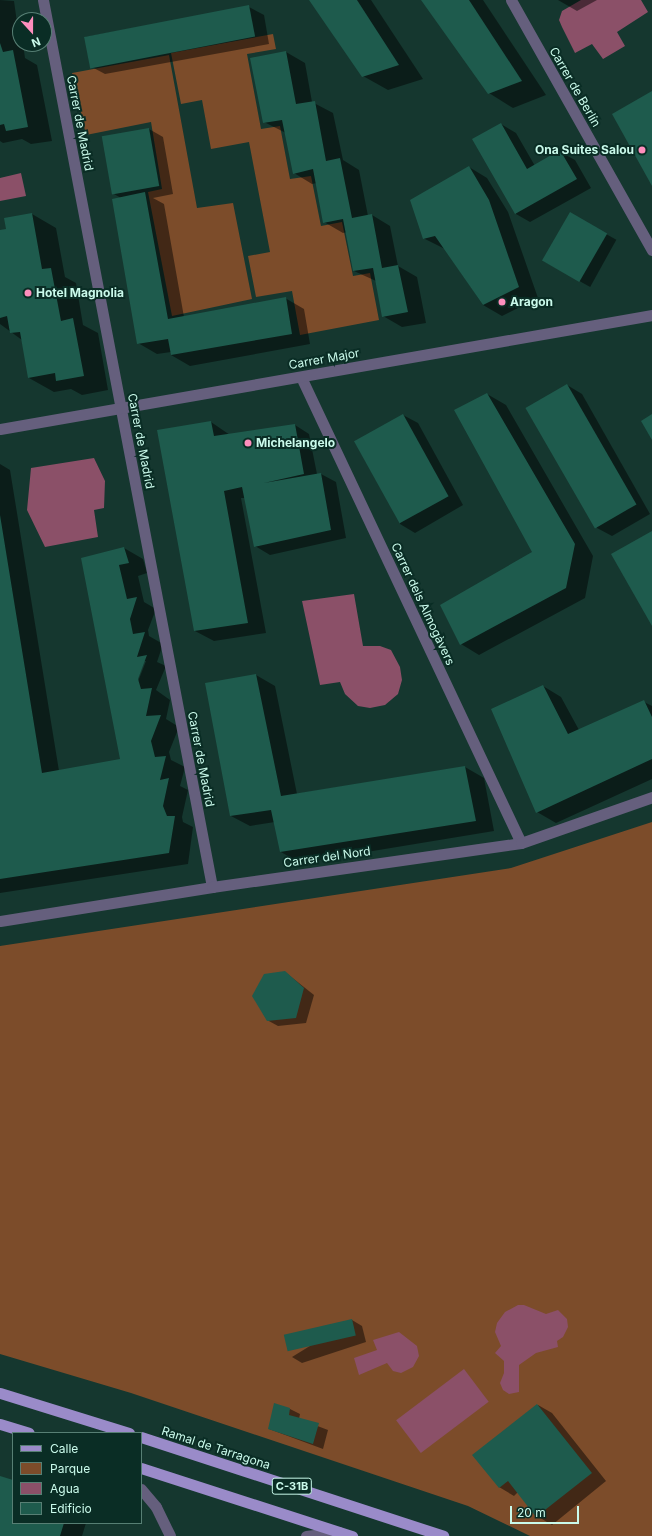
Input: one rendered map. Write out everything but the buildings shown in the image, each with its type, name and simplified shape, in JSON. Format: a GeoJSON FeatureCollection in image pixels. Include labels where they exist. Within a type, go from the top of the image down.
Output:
{"type":"FeatureCollection","features":[{"type":"Feature","properties":{"kind":"main road"},"geometry":{"type":"LineString","coordinates":[[0,1393],[126,1432]]}},
{"type":"Feature","properties":{"kind":"main road"},"geometry":{"type":"LineString","coordinates":[[0,1424],[27,1432]]}},
{"type":"Feature","properties":{"kind":"main road","name":"Ramal de Tarragona"},"geometry":{"type":"LineString","coordinates":[[142,1437],[443,1536]]}},
{"type":"Feature","properties":{"kind":"main road","name":"C-31B"},"geometry":{"type":"LineString","coordinates":[[142,1468],[352,1536]]}},
{"type":"Feature","properties":{"kind":"street","name":"Carrer de Madrid"},"geometry":{"type":"LineString","coordinates":[[43,0],[212,887]]}},
{"type":"Feature","properties":{"kind":"street","name":"Carrer de Berlín"},"geometry":{"type":"LineString","coordinates":[[511,0],[652,250]]}},
{"type":"Feature","properties":{"kind":"street","name":"Carrer Major"},"geometry":{"type":"LineString","coordinates":[[0,429],[652,315]]}},
{"type":"Feature","properties":{"kind":"street","name":"Carrer dels Almogàvers"},"geometry":{"type":"LineString","coordinates":[[301,377],[521,843]]}},
{"type":"Feature","properties":{"kind":"street","name":"Carrer del Nord"},"geometry":{"type":"LineString","coordinates":[[0,921],[212,887],[521,843],[652,797]]}},
{"type":"Feature","properties":{"kind":"street"},"geometry":{"type":"LineString","coordinates":[[142,1490],[156,1507],[170,1536]]}},
{"type":"Feature","properties":{"kind":"street"},"geometry":{"type":"LineString","coordinates":[[306,1536],[340,1532]]}},
{"type":"Feature","properties":{"kind":"green space"},"geometry":{"type":"Polygon","coordinates":[[[273,34],[276,49],[247,54],[261,129],[280,126],[290,179],[311,176],[321,226],[342,222],[353,276],[370,273],[379,320],[300,335],[292,291],[256,297],[248,256],[270,252],[249,142],[211,149],[202,100],[181,104],[171,53],[273,34]]]}},
{"type":"Feature","properties":{"kind":"green space"},"geometry":{"type":"Polygon","coordinates":[[[169,55],[197,208],[233,203],[252,299],[172,316],[148,192],[162,189],[151,122],[86,135],[72,73],[169,55]]]}},
{"type":"Feature","properties":{"kind":"green space"},"geometry":{"type":"Polygon","coordinates":[[[652,822],[652,1536],[530,1536],[468,1506],[131,1393],[0,1354],[0,946],[511,868],[652,822]]]}},
{"type":"Feature","properties":{"kind":"water"},"geometry":{"type":"Polygon","coordinates":[[[581,0],[641,0],[648,12],[617,32],[625,46],[603,59],[592,44],[575,53],[559,20],[562,11],[581,0]]]}},
{"type":"Feature","properties":{"kind":"water"},"geometry":{"type":"Polygon","coordinates":[[[21,173],[26,196],[0,201],[0,178],[21,173]]]}},
{"type":"Feature","properties":{"kind":"water"},"geometry":{"type":"Polygon","coordinates":[[[94,458],[105,481],[104,508],[94,510],[98,537],[45,547],[27,510],[31,468],[94,458]]]}},
{"type":"Feature","properties":{"kind":"water"},"geometry":{"type":"Polygon","coordinates":[[[354,594],[363,646],[380,646],[391,650],[400,667],[402,680],[398,694],[385,705],[370,708],[358,706],[345,694],[340,682],[320,685],[302,601],[354,594]]]}},
{"type":"Feature","properties":{"kind":"water"},"geometry":{"type":"Polygon","coordinates":[[[518,1305],[524,1305],[546,1314],[558,1310],[567,1319],[568,1327],[563,1337],[557,1341],[558,1347],[536,1353],[519,1365],[519,1392],[509,1394],[503,1390],[500,1383],[504,1373],[504,1361],[495,1353],[501,1346],[495,1332],[497,1323],[505,1312],[518,1305]]]}},
{"type":"Feature","properties":{"kind":"water"},"geometry":{"type":"Polygon","coordinates":[[[399,1332],[417,1346],[419,1356],[413,1367],[401,1373],[393,1371],[387,1363],[359,1375],[354,1358],[377,1350],[373,1340],[399,1332]]]}},
{"type":"Feature","properties":{"kind":"water"},"geometry":{"type":"Polygon","coordinates":[[[464,1369],[489,1402],[421,1453],[396,1420],[464,1369]]]}},
{"type":"Feature","properties":{"kind":"place","name":"Ona Suites Salou"},"geometry":{"type":"Point","coordinates":[642,150]}},
{"type":"Feature","properties":{"kind":"place","name":"Hotel Magnolia"},"geometry":{"type":"Point","coordinates":[28,293]}},
{"type":"Feature","properties":{"kind":"place","name":"Aragon"},"geometry":{"type":"Point","coordinates":[502,302]}},
{"type":"Feature","properties":{"kind":"place","name":"Michelangelo"},"geometry":{"type":"Point","coordinates":[248,443]}}]}
